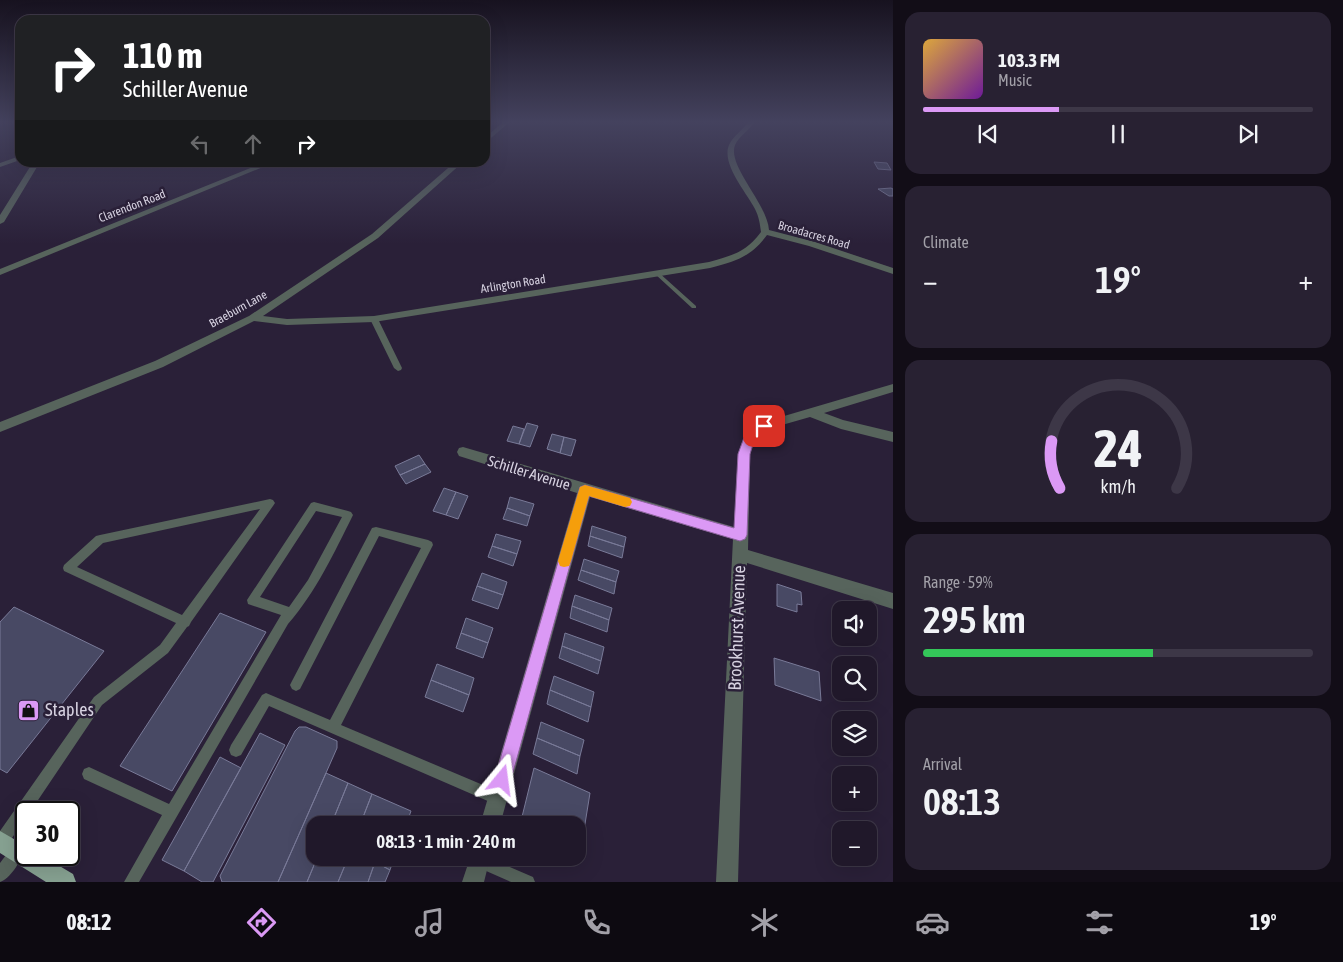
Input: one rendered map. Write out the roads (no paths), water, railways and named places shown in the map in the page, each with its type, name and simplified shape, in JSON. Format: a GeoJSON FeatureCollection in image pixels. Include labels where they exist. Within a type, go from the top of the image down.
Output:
{"type":"FeatureCollection","features":[{"type":"Feature","properties":{"kind":"main road"},"geometry":{"type":"LineString","coordinates":[[6,845],[54,879]]}},
{"type":"Feature","properties":{"kind":"street","name":"Broadacres Road"},"geometry":{"type":"LineString","coordinates":[[732,162],[763,217],[765,232],[812,244],[893,271]]}},
{"type":"Feature","properties":{"kind":"street"},"geometry":{"type":"LineString","coordinates":[[0,222],[34,167]]}},
{"type":"Feature","properties":{"kind":"street","name":"Clarendon Road"},"geometry":{"type":"LineString","coordinates":[[0,272],[260,167]]}},
{"type":"Feature","properties":{"kind":"street","name":"Braeburn Lane"},"geometry":{"type":"LineString","coordinates":[[0,427],[159,364],[253,318],[375,236],[454,167]]}},
{"type":"Feature","properties":{"kind":"street","name":"Arlington Road"},"geometry":{"type":"LineString","coordinates":[[253,318],[288,322],[374,320],[710,265],[734,258],[753,248],[765,232]]}},
{"type":"Feature","properties":{"kind":"street","name":"Brookhurst Avenue"},"geometry":{"type":"LineString","coordinates":[[727,882],[744,454],[750,436],[764,426],[893,388]]}},
{"type":"Feature","properties":{"kind":"street"},"geometry":{"type":"LineString","coordinates":[[810,412],[841,424],[893,436]]}},
{"type":"Feature","properties":{"kind":"street","name":"Schiller Avenue"},"geometry":{"type":"LineString","coordinates":[[462,452],[740,535]]}},
{"type":"Feature","properties":{"kind":"street"},"geometry":{"type":"LineString","coordinates":[[492,816],[585,490]]}},
{"type":"Feature","properties":{"kind":"street"},"geometry":{"type":"LineString","coordinates":[[739,554],[893,601]]}},
{"type":"Feature","properties":{"kind":"street"},"geometry":{"type":"LineString","coordinates":[[474,882],[477,866]]}},
{"type":"Feature","properties":{"kind":"lane"},"geometry":{"type":"LineString","coordinates":[[657,273],[694,307]]}},
{"type":"Feature","properties":{"kind":"lane"},"geometry":{"type":"LineString","coordinates":[[374,320],[398,368]]}},
{"type":"Feature","properties":{"kind":"lane"},"geometry":{"type":"LineString","coordinates":[[0,875],[6,845],[98,702],[164,650],[185,622],[270,502],[100,539],[68,568],[185,622]]}},
{"type":"Feature","properties":{"kind":"lane"},"geometry":{"type":"LineString","coordinates":[[131,882],[284,620],[291,614],[305,595],[348,515],[314,506],[252,600],[291,614]]}},
{"type":"Feature","properties":{"kind":"lane"},"geometry":{"type":"LineString","coordinates":[[296,685],[376,531],[428,545],[333,728]]}},
{"type":"Feature","properties":{"kind":"lane"},"geometry":{"type":"LineString","coordinates":[[236,750],[266,699],[497,798]]}},
{"type":"Feature","properties":{"kind":"lane"},"geometry":{"type":"LineString","coordinates":[[88,774],[172,812]]}},
{"type":"Feature","properties":{"kind":"lane"},"geometry":{"type":"LineString","coordinates":[[495,866],[528,882]]}},
{"type":"Feature","properties":{"kind":"place","name":"Staples"},"geometry":{"type":"Point","coordinates":[29,710]}}]}
